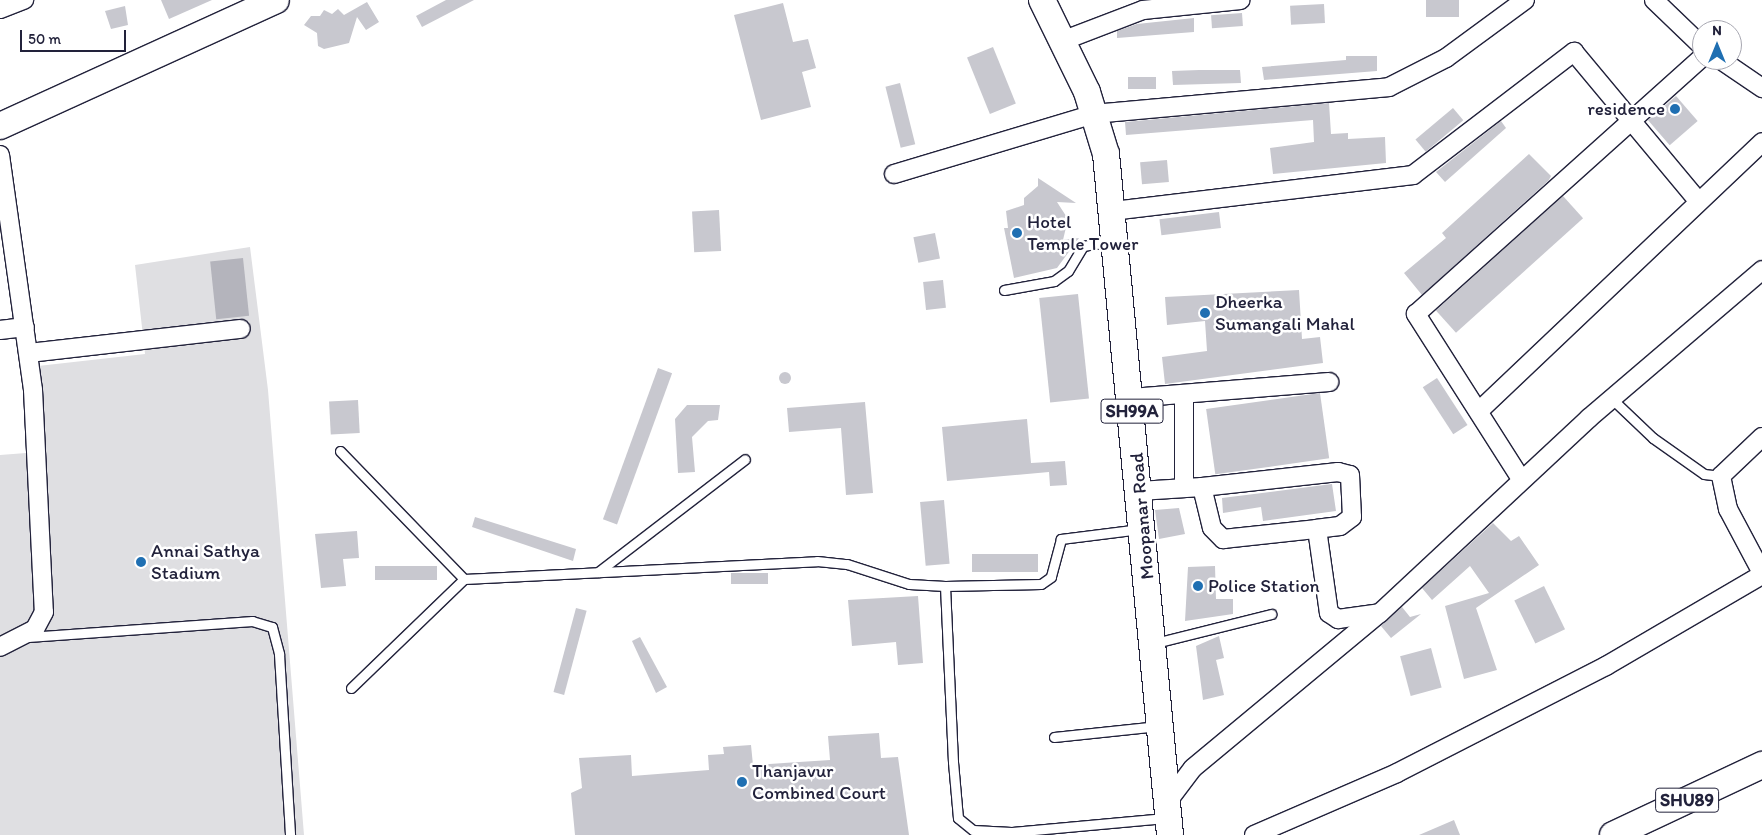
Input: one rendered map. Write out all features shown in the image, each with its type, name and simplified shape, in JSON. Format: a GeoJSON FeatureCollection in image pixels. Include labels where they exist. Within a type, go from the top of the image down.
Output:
{"type":"FeatureCollection","features":[{"type":"Feature","properties":{"kind":"main road"},"geometry":{"type":"LineString","coordinates":[[0,107],[244,0]]}},
{"type":"Feature","properties":{"kind":"main road"},"geometry":{"type":"LineString","coordinates":[[0,126],[276,0]]}},
{"type":"Feature","properties":{"kind":"main road","name":"Moopanar Road"},"geometry":{"type":"LineString","coordinates":[[1042,0],[1094,114],[1106,154],[1131,398],[1169,818]]}},
{"type":"Feature","properties":{"kind":"main road","name":"SHU89"},"geometry":{"type":"LineString","coordinates":[[1612,835],[1760,769]]}},
{"type":"Feature","properties":{"kind":"street"},"geometry":{"type":"LineString","coordinates":[[0,9],[24,0]]}},
{"type":"Feature","properties":{"kind":"street"},"geometry":{"type":"LineString","coordinates":[[1062,41],[1143,10],[1240,0]]}},
{"type":"Feature","properties":{"kind":"street"},"geometry":{"type":"LineString","coordinates":[[894,174],[1094,114],[1389,87],[1446,58],[1525,0]]}},
{"type":"Feature","properties":{"kind":"street"},"geometry":{"type":"LineString","coordinates":[[1654,0],[1692,36]]}},
{"type":"Feature","properties":{"kind":"street"},"geometry":{"type":"LineString","coordinates":[[1112,211],[1413,176],[1574,52],[1630,122],[1699,202]]}},
{"type":"Feature","properties":{"kind":"street"},"geometry":{"type":"LineString","coordinates":[[1521,479],[1480,410],[1416,314],[1692,66]]}},
{"type":"Feature","properties":{"kind":"street"},"geometry":{"type":"LineString","coordinates":[[1736,70],[1762,88]]}},
{"type":"Feature","properties":{"kind":"street"},"geometry":{"type":"LineString","coordinates":[[1480,410],[1762,142]]}},
{"type":"Feature","properties":{"kind":"street"},"geometry":{"type":"LineString","coordinates":[[0,155],[29,353],[44,612],[35,629],[23,637],[0,647]]}},
{"type":"Feature","properties":{"kind":"street"},"geometry":{"type":"LineString","coordinates":[[1169,818],[1193,768],[1380,613],[1521,479],[1611,398],[1762,270]]}},
{"type":"Feature","properties":{"kind":"street"},"geometry":{"type":"LineString","coordinates":[[0,330],[25,327]]}},
{"type":"Feature","properties":{"kind":"street"},"geometry":{"type":"LineString","coordinates":[[29,353],[241,329]]}},
{"type":"Feature","properties":{"kind":"street"},"geometry":{"type":"LineString","coordinates":[[1131,398],[1184,396],[1328,382]]}},
{"type":"Feature","properties":{"kind":"street"},"geometry":{"type":"LineString","coordinates":[[1184,396],[1184,488]]}},
{"type":"Feature","properties":{"kind":"street"},"geometry":{"type":"LineString","coordinates":[[1254,835],[1397,773],[1606,666],[1762,574],[1728,509],[1721,476],[1762,437]]}},
{"type":"Feature","properties":{"kind":"street"},"geometry":{"type":"LineString","coordinates":[[1139,491],[1202,487],[1338,472],[1350,475],[1352,517],[1340,526],[1223,540],[1212,528],[1202,487]]}},
{"type":"Feature","properties":{"kind":"street"},"geometry":{"type":"LineString","coordinates":[[1317,529],[1329,613],[1338,620],[1380,613]]}},
{"type":"Feature","properties":{"kind":"lane"},"geometry":{"type":"LineString","coordinates":[[1004,290],[1054,281],[1068,272],[1083,246],[1115,240]]}},
{"type":"Feature","properties":{"kind":"lane"},"geometry":{"type":"LineString","coordinates":[[1611,398],[1653,438],[1704,474],[1721,476]]}},
{"type":"Feature","properties":{"kind":"lane"},"geometry":{"type":"LineString","coordinates":[[340,451],[464,579]]}},
{"type":"Feature","properties":{"kind":"lane"},"geometry":{"type":"LineString","coordinates":[[598,572],[745,459]]}},
{"type":"Feature","properties":{"kind":"lane"},"geometry":{"type":"LineString","coordinates":[[351,688],[464,579],[817,561],[847,564],[909,584],[945,586],[1041,584],[1052,577],[1061,540],[1143,529]]}},
{"type":"Feature","properties":{"kind":"lane"},"geometry":{"type":"LineString","coordinates":[[945,586],[953,762],[958,818],[963,825],[1011,832],[1169,818]]}},
{"type":"Feature","properties":{"kind":"lane"},"geometry":{"type":"LineString","coordinates":[[1154,643],[1271,614]]}},
{"type":"Feature","properties":{"kind":"lane"},"geometry":{"type":"LineString","coordinates":[[23,637],[252,621],[272,627],[279,654],[290,835]]}},
{"type":"Feature","properties":{"kind":"lane"},"geometry":{"type":"LineString","coordinates":[[1054,737],[1161,725]]}},
{"type":"Feature","properties":{"kind":"shaded area","name":"Annai Sathya Stadium"},"geometry":{"type":"Polygon","coordinates":[[[250,247],[268,390],[304,835],[0,835],[0,455],[39,452],[38,366],[145,354],[135,265],[250,247]]]}},
{"type":"Feature","properties":{"kind":"shaded area"},"geometry":{"type":"Polygon","coordinates":[[[243,258],[249,316],[216,319],[210,261],[243,258]]]}},
{"type":"Feature","properties":{"kind":"building"},"geometry":{"type":"Polygon","coordinates":[[[161,0],[212,0],[169,19],[161,0]]]}},
{"type":"Feature","properties":{"kind":"building"},"geometry":{"type":"Polygon","coordinates":[[[446,0],[474,0],[422,27],[416,16],[446,0]]]}},
{"type":"Feature","properties":{"kind":"building"},"geometry":{"type":"Polygon","coordinates":[[[1426,0],[1459,0],[1459,17],[1426,17],[1426,0]]]}},
{"type":"Feature","properties":{"kind":"building"},"geometry":{"type":"Polygon","coordinates":[[[367,2],[379,22],[366,30],[357,17],[349,43],[324,49],[318,46],[317,33],[304,25],[311,16],[320,16],[324,10],[332,14],[338,9],[344,15],[367,2]]]}},
{"type":"Feature","properties":{"kind":"building"},"geometry":{"type":"Polygon","coordinates":[[[783,3],[793,42],[808,39],[816,68],[802,72],[811,107],[761,120],[734,15],[783,3]]]}},
{"type":"Feature","properties":{"kind":"building"},"geometry":{"type":"Polygon","coordinates":[[[1324,4],[1325,23],[1291,25],[1290,6],[1324,4]]]}},
{"type":"Feature","properties":{"kind":"building"},"geometry":{"type":"Polygon","coordinates":[[[125,6],[128,25],[111,29],[105,11],[125,6]]]}},
{"type":"Feature","properties":{"kind":"building"},"geometry":{"type":"Polygon","coordinates":[[[1242,13],[1243,26],[1212,28],[1211,15],[1242,13]]]}},
{"type":"Feature","properties":{"kind":"building"},"geometry":{"type":"Polygon","coordinates":[[[1194,18],[1194,32],[1117,38],[1117,31],[1137,24],[1194,18]]]}},
{"type":"Feature","properties":{"kind":"building"},"geometry":{"type":"Polygon","coordinates":[[[993,47],[1016,104],[990,114],[967,57],[993,47]]]}},
{"type":"Feature","properties":{"kind":"building"},"geometry":{"type":"Polygon","coordinates":[[[1346,56],[1377,56],[1377,71],[1264,80],[1262,67],[1346,60],[1346,56]]]}},
{"type":"Feature","properties":{"kind":"building"},"geometry":{"type":"Polygon","coordinates":[[[1240,70],[1241,83],[1173,85],[1172,71],[1240,70]]]}},
{"type":"Feature","properties":{"kind":"building"},"geometry":{"type":"Polygon","coordinates":[[[1128,77],[1156,77],[1156,89],[1128,89],[1128,77]]]}},
{"type":"Feature","properties":{"kind":"building"},"geometry":{"type":"Polygon","coordinates":[[[900,83],[915,144],[901,148],[885,87],[900,83]]]}},
{"type":"Feature","properties":{"kind":"building","name":"residence"},"geometry":{"type":"Polygon","coordinates":[[[1676,96],[1698,121],[1670,145],[1648,120],[1676,96]]]}},
{"type":"Feature","properties":{"kind":"building"},"geometry":{"type":"Polygon","coordinates":[[[1329,103],[1331,134],[1348,133],[1348,139],[1385,137],[1386,163],[1273,174],[1270,148],[1314,142],[1313,120],[1126,135],[1125,122],[1329,103]]]}},
{"type":"Feature","properties":{"kind":"building"},"geometry":{"type":"Polygon","coordinates":[[[1453,108],[1463,120],[1426,152],[1415,139],[1453,108]]]}},
{"type":"Feature","properties":{"kind":"building"},"geometry":{"type":"Polygon","coordinates":[[[1501,121],[1506,128],[1445,182],[1436,172],[1501,121]]]}},
{"type":"Feature","properties":{"kind":"building"},"geometry":{"type":"Polygon","coordinates":[[[1529,154],[1551,176],[1549,180],[1422,295],[1404,273],[1446,238],[1442,233],[1529,154]]]}},
{"type":"Feature","properties":{"kind":"building"},"geometry":{"type":"Polygon","coordinates":[[[1167,160],[1169,182],[1142,184],[1140,162],[1167,160]]]}},
{"type":"Feature","properties":{"kind":"building"},"geometry":{"type":"Polygon","coordinates":[[[1038,178],[1076,203],[1057,202],[1068,219],[1063,240],[1079,238],[1057,268],[1014,278],[1004,228],[1008,228],[1006,211],[1024,205],[1024,198],[1038,186],[1038,178]]]}},
{"type":"Feature","properties":{"kind":"building"},"geometry":{"type":"Polygon","coordinates":[[[1563,196],[1583,218],[1456,333],[1436,310],[1563,196]]]}},
{"type":"Feature","properties":{"kind":"building"},"geometry":{"type":"Polygon","coordinates":[[[719,210],[721,251],[694,252],[692,211],[719,210]]]}},
{"type":"Feature","properties":{"kind":"building"},"geometry":{"type":"Polygon","coordinates":[[[1219,212],[1221,228],[1161,235],[1159,219],[1219,212]]]}},
{"type":"Feature","properties":{"kind":"building"},"geometry":{"type":"Polygon","coordinates":[[[935,233],[940,259],[918,263],[913,237],[935,233]]]}},
{"type":"Feature","properties":{"kind":"building"},"geometry":{"type":"Polygon","coordinates":[[[943,280],[946,308],[926,310],[923,282],[943,280]]]}},
{"type":"Feature","properties":{"kind":"building"},"geometry":{"type":"Polygon","coordinates":[[[1299,290],[1302,339],[1320,337],[1323,363],[1165,384],[1162,357],[1207,351],[1205,321],[1167,325],[1165,297],[1299,290]]]}},
{"type":"Feature","properties":{"kind":"building"},"geometry":{"type":"Polygon","coordinates":[[[1078,294],[1089,398],[1050,403],[1039,298],[1078,294]]]}},
{"type":"Feature","properties":{"kind":"building"},"geometry":{"type":"Polygon","coordinates":[[[658,368],[672,373],[617,524],[603,519],[658,368]]]}},
{"type":"Feature","properties":{"kind":"building"},"geometry":{"type":"Polygon","coordinates":[[[783,372],[787,372],[791,378],[787,384],[783,384],[779,380],[779,376],[783,372]]]}},
{"type":"Feature","properties":{"kind":"building"},"geometry":{"type":"Polygon","coordinates":[[[1437,378],[1467,425],[1453,434],[1423,387],[1437,378]]]}},
{"type":"Feature","properties":{"kind":"building"},"geometry":{"type":"Polygon","coordinates":[[[1320,393],[1329,458],[1215,474],[1206,409],[1320,393]]]}},
{"type":"Feature","properties":{"kind":"building"},"geometry":{"type":"Polygon","coordinates":[[[358,400],[360,433],[331,434],[329,402],[358,400]]]}},
{"type":"Feature","properties":{"kind":"building"},"geometry":{"type":"Polygon","coordinates":[[[865,402],[873,493],[846,495],[841,428],[789,432],[787,408],[865,402]]]}},
{"type":"Feature","properties":{"kind":"building"},"geometry":{"type":"Polygon","coordinates":[[[687,405],[720,405],[718,420],[708,421],[692,437],[695,472],[678,473],[675,419],[687,405]]]}},
{"type":"Feature","properties":{"kind":"building"},"geometry":{"type":"Polygon","coordinates":[[[1027,419],[1031,463],[1065,461],[1067,485],[1050,486],[1049,472],[947,481],[942,427],[1027,419]]]}},
{"type":"Feature","properties":{"kind":"building"},"geometry":{"type":"Polygon","coordinates":[[[1332,484],[1336,511],[1263,521],[1261,507],[1223,513],[1222,498],[1332,484]]]}},
{"type":"Feature","properties":{"kind":"building"},"geometry":{"type":"Polygon","coordinates":[[[944,500],[950,564],[926,566],[920,502],[944,500]]]}},
{"type":"Feature","properties":{"kind":"building"},"geometry":{"type":"Polygon","coordinates":[[[1179,508],[1185,534],[1159,539],[1155,510],[1179,508]]]}},
{"type":"Feature","properties":{"kind":"building"},"geometry":{"type":"Polygon","coordinates":[[[475,517],[576,549],[573,561],[472,527],[475,517]]]}},
{"type":"Feature","properties":{"kind":"building"},"geometry":{"type":"Polygon","coordinates":[[[1493,523],[1511,541],[1519,536],[1539,565],[1476,608],[1497,670],[1464,679],[1445,606],[1489,593],[1470,566],[1432,600],[1422,588],[1493,523]]]}},
{"type":"Feature","properties":{"kind":"building"},"geometry":{"type":"Polygon","coordinates":[[[357,531],[359,558],[343,559],[346,586],[321,588],[315,534],[357,531]]]}},
{"type":"Feature","properties":{"kind":"building"},"geometry":{"type":"Polygon","coordinates":[[[972,554],[1038,554],[1038,572],[972,572],[972,554]]]}},
{"type":"Feature","properties":{"kind":"building"},"geometry":{"type":"Polygon","coordinates":[[[375,566],[437,566],[437,580],[375,580],[375,566]]]}},
{"type":"Feature","properties":{"kind":"building"},"geometry":{"type":"Polygon","coordinates":[[[1215,566],[1216,599],[1233,599],[1233,614],[1185,621],[1188,567],[1215,566]]]}},
{"type":"Feature","properties":{"kind":"building"},"geometry":{"type":"Polygon","coordinates":[[[731,573],[768,573],[768,584],[731,584],[731,573]]]}},
{"type":"Feature","properties":{"kind":"building"},"geometry":{"type":"Polygon","coordinates":[[[1544,586],[1565,629],[1535,644],[1514,600],[1544,586]]]}},
{"type":"Feature","properties":{"kind":"building"},"geometry":{"type":"Polygon","coordinates":[[[918,596],[923,663],[898,665],[896,642],[852,646],[848,600],[918,596]]]}},
{"type":"Feature","properties":{"kind":"building"},"geometry":{"type":"Polygon","coordinates":[[[1402,607],[1410,617],[1421,614],[1391,638],[1381,626],[1402,607]]]}},
{"type":"Feature","properties":{"kind":"building"},"geometry":{"type":"Polygon","coordinates":[[[576,608],[587,611],[564,695],[553,692],[576,608]]]}},
{"type":"Feature","properties":{"kind":"building"},"geometry":{"type":"Polygon","coordinates":[[[1219,636],[1224,658],[1216,660],[1224,695],[1203,700],[1196,646],[1219,636]]]}},
{"type":"Feature","properties":{"kind":"building"},"geometry":{"type":"Polygon","coordinates":[[[640,637],[667,687],[656,693],[632,641],[640,637]]]}},
{"type":"Feature","properties":{"kind":"building"},"geometry":{"type":"Polygon","coordinates":[[[1431,648],[1442,688],[1411,696],[1400,656],[1431,648]]]}},
{"type":"Feature","properties":{"kind":"building","name":"Thanjavur Combined Court"},"geometry":{"type":"Polygon","coordinates":[[[879,733],[881,758],[898,757],[909,835],[575,835],[571,793],[582,788],[579,758],[631,755],[632,776],[709,770],[708,755],[724,754],[723,747],[751,745],[753,765],[830,760],[828,736],[879,733]]]}},
{"type":"Feature","properties":{"kind":"building"},"geometry":{"type":"Polygon","coordinates":[[[1454,820],[1460,835],[1419,835],[1454,820]]]}},
{"type":"Feature","properties":{"kind":"place","name":"residence"},"geometry":{"type":"Point","coordinates":[1675,109]}},
{"type":"Feature","properties":{"kind":"place","name":"Hotel Temple Tower"},"geometry":{"type":"Point","coordinates":[1017,233]}},
{"type":"Feature","properties":{"kind":"place","name":"Dheerka Sumangali Mahal"},"geometry":{"type":"Point","coordinates":[1205,313]}},
{"type":"Feature","properties":{"kind":"place","name":"Annai Sathya Stadium"},"geometry":{"type":"Point","coordinates":[141,562]}},
{"type":"Feature","properties":{"kind":"place","name":"Police Station"},"geometry":{"type":"Point","coordinates":[1198,586]}},
{"type":"Feature","properties":{"kind":"place","name":"Thanjavur Combined Court"},"geometry":{"type":"Point","coordinates":[742,782]}}]}
